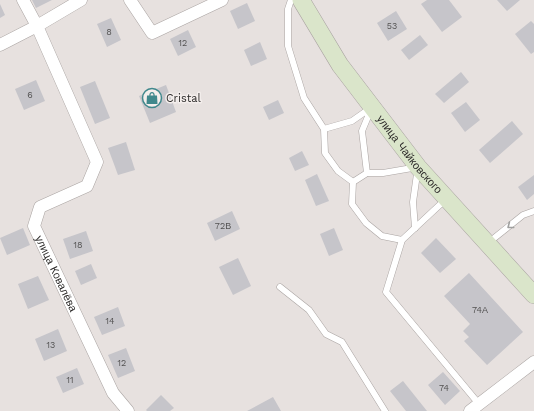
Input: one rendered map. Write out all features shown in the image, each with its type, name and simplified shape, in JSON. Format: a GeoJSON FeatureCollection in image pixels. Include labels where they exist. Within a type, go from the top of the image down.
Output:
{"type":"FeatureCollection","features":[{"type":"Feature","properties":{"kind":"main road","name":"улица Чайковского"},"geometry":{"type":"LineString","coordinates":[[301,0],[340,65],[418,167],[534,296]]}},
{"type":"Feature","properties":{"kind":"street","name":"улица Ковалёва"},"geometry":{"type":"LineString","coordinates":[[23,0],[37,26],[97,162],[87,186],[40,207],[34,226],[113,393],[128,411]]}},
{"type":"Feature","properties":{"kind":"street"},"geometry":{"type":"LineString","coordinates":[[0,44],[37,26],[81,0]]}},
{"type":"Feature","properties":{"kind":"street"},"geometry":{"type":"LineString","coordinates":[[130,0],[152,33],[222,0]]}},
{"type":"Feature","properties":{"kind":"street"},"geometry":{"type":"LineString","coordinates":[[474,408],[534,362]]}},
{"type":"Feature","properties":{"kind":"lane"},"geometry":{"type":"LineString","coordinates":[[291,0],[288,9],[288,46],[304,98],[324,129],[325,153],[338,171],[353,182]]}},
{"type":"Feature","properties":{"kind":"lane"},"geometry":{"type":"LineString","coordinates":[[324,129],[352,121],[372,107]]}},
{"type":"Feature","properties":{"kind":"lane"},"geometry":{"type":"LineString","coordinates":[[367,173],[362,131],[372,107]]}},
{"type":"Feature","properties":{"kind":"lane"},"geometry":{"type":"LineString","coordinates":[[353,182],[367,173],[383,173],[418,167],[413,202],[415,228]]}},
{"type":"Feature","properties":{"kind":"lane"},"geometry":{"type":"LineString","coordinates":[[353,182],[352,204],[366,223],[382,236],[402,240]]}},
{"type":"Feature","properties":{"kind":"lane"},"geometry":{"type":"LineString","coordinates":[[446,198],[402,240],[386,292],[474,408]]}},
{"type":"Feature","properties":{"kind":"lane"},"geometry":{"type":"LineString","coordinates":[[487,244],[523,215],[534,211]]}},
{"type":"Feature","properties":{"kind":"lane"},"geometry":{"type":"LineString","coordinates":[[280,287],[309,310],[326,334],[342,342],[385,411]]}},
{"type":"Feature","properties":{"kind":"building"},"geometry":{"type":"Polygon","coordinates":[[[32,0],[52,0],[36,8],[32,0]]]}},
{"type":"Feature","properties":{"kind":"building"},"geometry":{"type":"Polygon","coordinates":[[[427,0],[449,0],[462,17],[442,32],[421,4],[427,0]]]}},
{"type":"Feature","properties":{"kind":"building"},"geometry":{"type":"Polygon","coordinates":[[[497,0],[520,0],[507,11],[497,0]]]}},
{"type":"Feature","properties":{"kind":"building"},"geometry":{"type":"Polygon","coordinates":[[[247,3],[255,21],[238,29],[230,11],[247,3]]]}},
{"type":"Feature","properties":{"kind":"building"},"geometry":{"type":"Polygon","coordinates":[[[0,4],[5,15],[0,18],[0,4]]]}},
{"type":"Feature","properties":{"kind":"building"},"geometry":{"type":"Polygon","coordinates":[[[396,11],[407,29],[388,41],[377,23],[396,11]]]}},
{"type":"Feature","properties":{"kind":"building"},"geometry":{"type":"Polygon","coordinates":[[[111,18],[121,40],[107,47],[97,24],[111,18]]]}},
{"type":"Feature","properties":{"kind":"building"},"geometry":{"type":"Polygon","coordinates":[[[531,21],[534,24],[534,52],[531,54],[515,34],[531,21]]]}},
{"type":"Feature","properties":{"kind":"building"},"geometry":{"type":"Polygon","coordinates":[[[188,30],[196,47],[178,56],[170,39],[188,30]]]}},
{"type":"Feature","properties":{"kind":"building"},"geometry":{"type":"Polygon","coordinates":[[[420,35],[428,45],[409,60],[401,50],[420,35]]]}},
{"type":"Feature","properties":{"kind":"building"},"geometry":{"type":"Polygon","coordinates":[[[260,42],[267,59],[251,66],[244,50],[260,42]]]}},
{"type":"Feature","properties":{"kind":"building"},"geometry":{"type":"Polygon","coordinates":[[[461,72],[469,82],[444,103],[435,94],[461,72]]]}},
{"type":"Feature","properties":{"kind":"building"},"geometry":{"type":"Polygon","coordinates":[[[36,80],[45,101],[24,110],[15,89],[36,80]]]}},
{"type":"Feature","properties":{"kind":"building"},"geometry":{"type":"Polygon","coordinates":[[[95,81],[110,118],[95,124],[80,87],[95,81]]]}},
{"type":"Feature","properties":{"kind":"building"},"geometry":{"type":"Polygon","coordinates":[[[166,85],[176,112],[150,123],[139,96],[166,85]]]}},
{"type":"Feature","properties":{"kind":"building"},"geometry":{"type":"Polygon","coordinates":[[[278,100],[284,113],[269,120],[263,107],[278,100]]]}},
{"type":"Feature","properties":{"kind":"building"},"geometry":{"type":"Polygon","coordinates":[[[466,102],[480,120],[465,132],[451,113],[466,102]]]}},
{"type":"Feature","properties":{"kind":"building"},"geometry":{"type":"Polygon","coordinates":[[[512,121],[523,134],[490,163],[479,150],[512,121]]]}},
{"type":"Feature","properties":{"kind":"building"},"geometry":{"type":"Polygon","coordinates":[[[126,142],[135,170],[118,175],[108,148],[126,142]]]}},
{"type":"Feature","properties":{"kind":"building"},"geometry":{"type":"Polygon","coordinates":[[[302,151],[309,165],[295,171],[289,158],[302,151]]]}},
{"type":"Feature","properties":{"kind":"building"},"geometry":{"type":"Polygon","coordinates":[[[317,174],[329,201],[316,206],[305,180],[317,174]]]}},
{"type":"Feature","properties":{"kind":"building"},"geometry":{"type":"Polygon","coordinates":[[[534,175],[534,194],[527,200],[518,187],[534,175]]]}},
{"type":"Feature","properties":{"kind":"building"},"geometry":{"type":"Polygon","coordinates":[[[232,211],[240,229],[215,241],[207,223],[232,211]]]}},
{"type":"Feature","properties":{"kind":"building"},"geometry":{"type":"Polygon","coordinates":[[[23,228],[30,245],[7,255],[0,238],[23,228]]]}},
{"type":"Feature","properties":{"kind":"building"},"geometry":{"type":"Polygon","coordinates":[[[334,228],[343,250],[329,256],[320,234],[334,228]]]}},
{"type":"Feature","properties":{"kind":"building"},"geometry":{"type":"Polygon","coordinates":[[[86,231],[93,251],[70,259],[63,239],[86,231]]]}},
{"type":"Feature","properties":{"kind":"building"},"geometry":{"type":"Polygon","coordinates":[[[436,238],[456,259],[440,273],[421,253],[436,238]]]}},
{"type":"Feature","properties":{"kind":"building"},"geometry":{"type":"Polygon","coordinates":[[[238,258],[251,286],[233,295],[219,267],[238,258]]]}},
{"type":"Feature","properties":{"kind":"building"},"geometry":{"type":"Polygon","coordinates":[[[91,264],[97,278],[81,285],[75,271],[91,264]]]}},
{"type":"Feature","properties":{"kind":"building"},"geometry":{"type":"Polygon","coordinates":[[[469,273],[523,332],[487,365],[464,341],[469,337],[463,331],[470,324],[444,296],[469,273]]]}},
{"type":"Feature","properties":{"kind":"building"},"geometry":{"type":"Polygon","coordinates":[[[38,276],[49,300],[28,309],[18,284],[38,276]]]}},
{"type":"Feature","properties":{"kind":"building"},"geometry":{"type":"Polygon","coordinates":[[[118,307],[125,326],[102,335],[94,317],[118,307]]]}},
{"type":"Feature","properties":{"kind":"building"},"geometry":{"type":"Polygon","coordinates":[[[58,329],[67,351],[44,361],[35,339],[58,329]]]}},
{"type":"Feature","properties":{"kind":"building"},"geometry":{"type":"Polygon","coordinates":[[[126,348],[135,371],[118,378],[108,355],[126,348]]]}},
{"type":"Feature","properties":{"kind":"building"},"geometry":{"type":"Polygon","coordinates":[[[77,368],[84,384],[63,393],[56,377],[77,368]]]}},
{"type":"Feature","properties":{"kind":"building"},"geometry":{"type":"Polygon","coordinates":[[[443,372],[460,391],[445,405],[428,385],[443,372]]]}},
{"type":"Feature","properties":{"kind":"building"},"geometry":{"type":"Polygon","coordinates":[[[403,381],[427,411],[406,411],[390,391],[403,381]]]}},
{"type":"Feature","properties":{"kind":"building"},"geometry":{"type":"Polygon","coordinates":[[[161,395],[174,408],[170,411],[147,411],[146,410],[161,395]]]}},
{"type":"Feature","properties":{"kind":"building"},"geometry":{"type":"Polygon","coordinates":[[[273,397],[281,411],[247,411],[273,397]]]}},
{"type":"Feature","properties":{"kind":"place","name":"Cristal"},"geometry":{"type":"Point","coordinates":[152,98]}}]}
